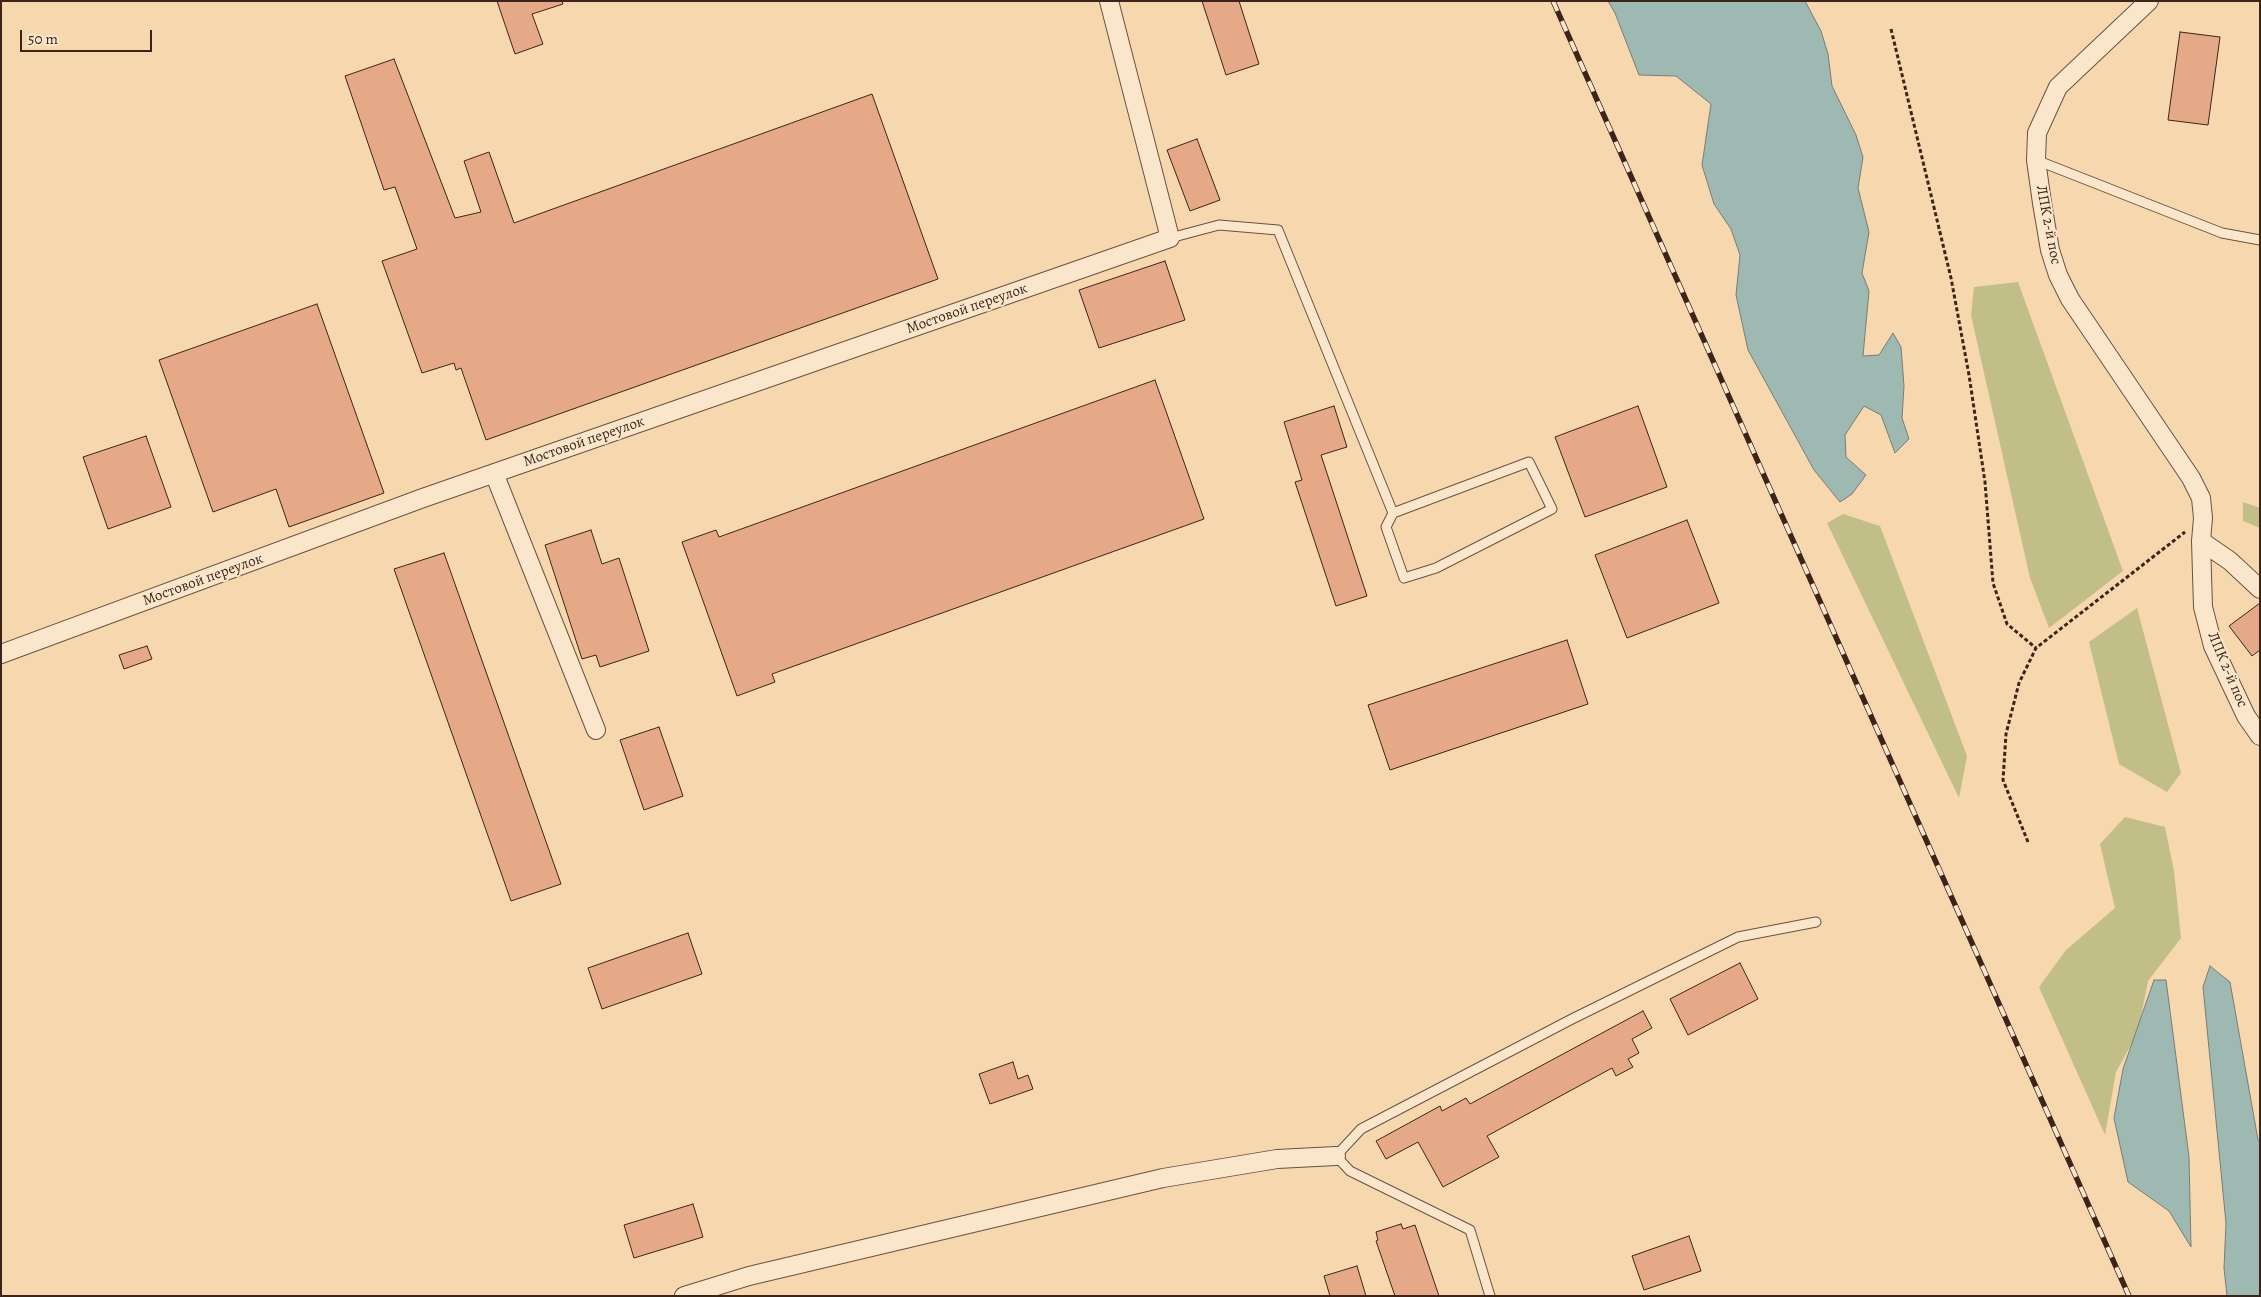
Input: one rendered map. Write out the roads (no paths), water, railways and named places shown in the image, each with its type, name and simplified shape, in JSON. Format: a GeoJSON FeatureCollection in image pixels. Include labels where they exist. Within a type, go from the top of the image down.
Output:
{"type":"FeatureCollection","features":[{"type":"Feature","properties":{"kind":"street"},"geometry":{"type":"LineString","coordinates":[[1109,1],[1170,238]]}},
{"type":"Feature","properties":{"kind":"street","name":"ЛПК 2-й пос"},"geometry":{"type":"LineString","coordinates":[[2149,1],[2058,87],[2046,110],[2038,133],[2036,160],[2050,250],[2058,275],[2075,307],[2191,478],[2202,498],[2201,541],[2204,607],[2213,646],[2246,716],[2260,736]]}},
{"type":"Feature","properties":{"kind":"street","name":"Мостовой переулок"},"geometry":{"type":"LineString","coordinates":[[1,654],[494,473],[1170,238]]}},
{"type":"Feature","properties":{"kind":"street"},"geometry":{"type":"LineString","coordinates":[[494,473],[596,730]]}},
{"type":"Feature","properties":{"kind":"street"},"geometry":{"type":"LineString","coordinates":[[2201,541],[2230,561],[2260,589]]}},
{"type":"Feature","properties":{"kind":"street"},"geometry":{"type":"LineString","coordinates":[[684,1296],[749,1276],[1164,1178],[1277,1159],[1336,1156]]}},
{"type":"Feature","properties":{"kind":"lane"},"geometry":{"type":"LineString","coordinates":[[2036,160],[2222,233],[2260,240]]}},
{"type":"Feature","properties":{"kind":"lane"},"geometry":{"type":"LineString","coordinates":[[1170,238],[1219,225],[1278,230],[1393,513],[1386,527],[1404,578],[1436,568],[1552,509],[1529,462],[1393,513]]}},
{"type":"Feature","properties":{"kind":"lane"},"geometry":{"type":"LineString","coordinates":[[1490,1296],[1470,1230],[1350,1171],[1336,1156],[1362,1129],[1572,1019],[1729,941],[1738,937],[1816,922]]}},
{"type":"Feature","properties":{"kind":"water"},"geometry":{"type":"Polygon","coordinates":[[[1608,1],[1805,1],[1821,31],[1828,54],[1832,86],[1856,135],[1863,157],[1858,188],[1869,232],[1862,273],[1869,291],[1863,356],[1879,355],[1893,333],[1901,347],[1904,386],[1902,418],[1909,439],[1895,453],[1881,415],[1864,406],[1845,435],[1846,457],[1866,475],[1852,494],[1840,502],[1814,470],[1748,350],[1736,295],[1740,255],[1731,229],[1714,204],[1702,165],[1711,104],[1676,76],[1639,75],[1615,13],[1608,1]]]}},
{"type":"Feature","properties":{"kind":"water"},"geometry":{"type":"Polygon","coordinates":[[[2210,966],[2230,982],[2258,1140],[2260,1141],[2260,1296],[2227,1296],[2224,1268],[2226,1223],[2203,987],[2210,966]]]}},
{"type":"Feature","properties":{"kind":"water"},"geometry":{"type":"Polygon","coordinates":[[[2154,980],[2166,980],[2189,1157],[2191,1247],[2169,1211],[2128,1182],[2114,1118],[2123,1069],[2154,980]]]}},
{"type":"Feature","properties":{"kind":"railway"},"geometry":{"type":"LineString","coordinates":[[1553,1],[2129,1296]]}}]}
